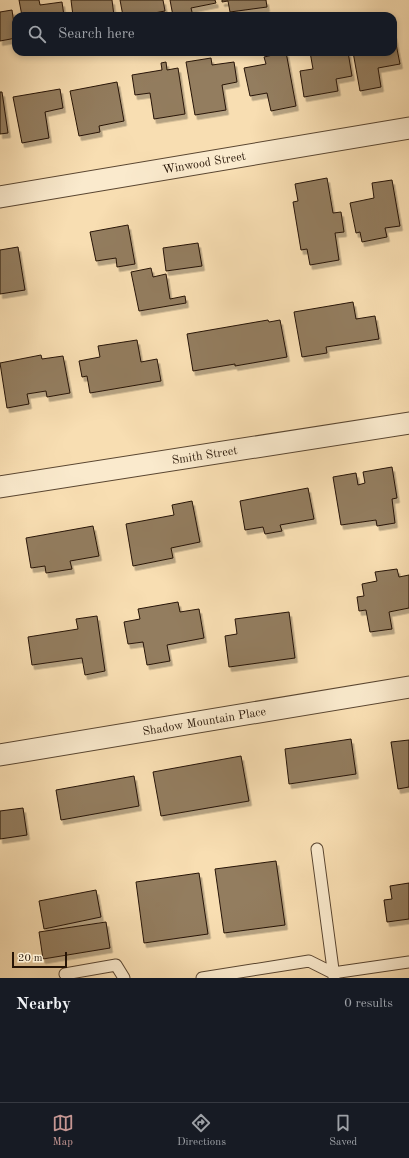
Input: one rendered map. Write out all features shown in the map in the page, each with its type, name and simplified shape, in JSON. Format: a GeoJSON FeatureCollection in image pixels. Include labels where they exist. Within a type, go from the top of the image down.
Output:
{"type":"FeatureCollection","features":[{"type":"Feature","properties":{"kind":"street","name":"Winwood Street"},"geometry":{"type":"LineString","coordinates":[[0,197],[409,128]]}},
{"type":"Feature","properties":{"kind":"street","name":"Smith Street"},"geometry":{"type":"LineString","coordinates":[[0,487],[409,423]]}},
{"type":"Feature","properties":{"kind":"street","name":"Shadow Mountain Place"},"geometry":{"type":"LineString","coordinates":[[0,755],[409,687]]}},
{"type":"Feature","properties":{"kind":"lane"},"geometry":{"type":"LineString","coordinates":[[317,849],[334,976]]}},
{"type":"Feature","properties":{"kind":"lane"},"geometry":{"type":"LineString","coordinates":[[202,978],[309,961],[334,976],[409,962]]}},
{"type":"Feature","properties":{"kind":"lane"},"geometry":{"type":"LineString","coordinates":[[65,974],[116,965],[124,978]]}},
{"type":"Feature","properties":{"kind":"building"},"geometry":{"type":"Polygon","coordinates":[[[19,0],[39,0],[40,5],[62,2],[63,12],[21,12],[19,0]]]}},
{"type":"Feature","properties":{"kind":"building"},"geometry":{"type":"Polygon","coordinates":[[[71,0],[112,0],[114,12],[72,12],[71,0]]]}},
{"type":"Feature","properties":{"kind":"building"},"geometry":{"type":"Polygon","coordinates":[[[120,0],[163,0],[165,11],[160,12],[122,12],[120,0]]]}},
{"type":"Feature","properties":{"kind":"building"},"geometry":{"type":"Polygon","coordinates":[[[170,0],[215,0],[216,3],[191,8],[192,12],[172,12],[170,0]]]}},
{"type":"Feature","properties":{"kind":"building"},"geometry":{"type":"Polygon","coordinates":[[[222,0],[266,0],[267,7],[230,12],[228,1],[222,2],[222,0]]]}},
{"type":"Feature","properties":{"kind":"building"},"geometry":{"type":"Polygon","coordinates":[[[12,10],[12,39],[0,41],[0,12],[12,10]]]}},
{"type":"Feature","properties":{"kind":"building"},"geometry":{"type":"Polygon","coordinates":[[[397,49],[400,64],[378,68],[381,87],[360,91],[354,56],[397,56],[397,49]]]}},
{"type":"Feature","properties":{"kind":"building"},"geometry":{"type":"Polygon","coordinates":[[[287,56],[296,106],[271,111],[267,93],[250,96],[244,68],[266,64],[264,57],[287,56]]]}},
{"type":"Feature","properties":{"kind":"building"},"geometry":{"type":"Polygon","coordinates":[[[311,56],[349,56],[352,76],[336,79],[338,91],[304,97],[300,71],[313,69],[311,56]]]}},
{"type":"Feature","properties":{"kind":"building"},"geometry":{"type":"Polygon","coordinates":[[[211,58],[212,65],[234,62],[237,82],[222,85],[226,110],[195,115],[186,62],[211,58]]]}},
{"type":"Feature","properties":{"kind":"building"},"geometry":{"type":"Polygon","coordinates":[[[166,62],[167,70],[178,68],[185,114],[154,119],[150,93],[135,95],[132,75],[162,70],[161,63],[166,62]]]}},
{"type":"Feature","properties":{"kind":"building"},"geometry":{"type":"Polygon","coordinates":[[[117,82],[124,121],[99,126],[100,132],[79,136],[70,91],[117,82]]]}},
{"type":"Feature","properties":{"kind":"building"},"geometry":{"type":"Polygon","coordinates":[[[60,89],[63,108],[45,112],[49,138],[22,143],[13,97],[60,89]]]}},
{"type":"Feature","properties":{"kind":"building"},"geometry":{"type":"Polygon","coordinates":[[[0,92],[2,92],[8,133],[0,134],[0,92]]]}},
{"type":"Feature","properties":{"kind":"building"},"geometry":{"type":"Polygon","coordinates":[[[327,178],[333,213],[341,212],[344,232],[335,233],[339,260],[310,265],[307,249],[301,250],[293,202],[298,201],[295,184],[327,178]]]}},
{"type":"Feature","properties":{"kind":"building"},"geometry":{"type":"Polygon","coordinates":[[[392,180],[400,226],[385,228],[387,237],[362,242],[360,232],[356,233],[350,203],[374,198],[372,183],[392,180]]]}},
{"type":"Feature","properties":{"kind":"building"},"geometry":{"type":"Polygon","coordinates":[[[128,225],[135,264],[117,267],[116,258],[96,261],[90,232],[128,225]]]}},
{"type":"Feature","properties":{"kind":"building"},"geometry":{"type":"Polygon","coordinates":[[[198,243],[202,266],[166,271],[163,248],[198,243]]]}},
{"type":"Feature","properties":{"kind":"building"},"geometry":{"type":"Polygon","coordinates":[[[18,247],[25,290],[0,294],[0,250],[18,247]]]}},
{"type":"Feature","properties":{"kind":"building"},"geometry":{"type":"Polygon","coordinates":[[[151,268],[153,277],[166,274],[170,299],[185,296],[186,303],[139,311],[131,272],[151,268]]]}},
{"type":"Feature","properties":{"kind":"building"},"geometry":{"type":"Polygon","coordinates":[[[353,302],[356,319],[375,316],[379,339],[326,347],[327,353],[302,357],[294,312],[353,302]]]}},
{"type":"Feature","properties":{"kind":"building"},"geometry":{"type":"Polygon","coordinates":[[[268,320],[269,322],[280,320],[287,357],[235,366],[235,364],[193,371],[187,334],[268,320]]]}},
{"type":"Feature","properties":{"kind":"building"},"geometry":{"type":"Polygon","coordinates":[[[137,340],[141,362],[157,359],[161,381],[90,393],[87,376],[82,377],[79,361],[100,357],[98,346],[137,340]]]}},
{"type":"Feature","properties":{"kind":"building"},"geometry":{"type":"Polygon","coordinates":[[[41,355],[42,359],[63,356],[70,393],[47,397],[46,391],[27,394],[29,404],[7,408],[0,363],[41,355]]]}},
{"type":"Feature","properties":{"kind":"building"},"geometry":{"type":"Polygon","coordinates":[[[392,467],[397,498],[392,499],[395,523],[377,526],[376,520],[341,525],[333,477],[356,473],[358,485],[365,483],[363,472],[392,467]]]}},
{"type":"Feature","properties":{"kind":"building"},"geometry":{"type":"Polygon","coordinates":[[[308,488],[314,519],[280,525],[282,531],[265,534],[263,527],[245,530],[240,501],[308,488]]]}},
{"type":"Feature","properties":{"kind":"building"},"geometry":{"type":"Polygon","coordinates":[[[192,501],[200,542],[171,548],[173,558],[133,566],[126,524],[174,515],[172,505],[192,501]]]}},
{"type":"Feature","properties":{"kind":"building"},"geometry":{"type":"Polygon","coordinates":[[[93,526],[99,556],[70,561],[72,569],[46,573],[45,566],[31,568],[26,538],[93,526]]]}},
{"type":"Feature","properties":{"kind":"building"},"geometry":{"type":"Polygon","coordinates":[[[397,569],[399,577],[409,575],[409,608],[389,612],[392,629],[370,632],[366,610],[359,611],[357,597],[364,596],[362,584],[377,581],[375,572],[397,569]]]}},
{"type":"Feature","properties":{"kind":"building"},"geometry":{"type":"Polygon","coordinates":[[[178,602],[180,612],[199,609],[204,638],[167,645],[170,661],[147,665],[143,642],[128,644],[124,622],[140,619],[138,609],[178,602]]]}},
{"type":"Feature","properties":{"kind":"building"},"geometry":{"type":"Polygon","coordinates":[[[289,612],[295,658],[229,667],[225,636],[237,634],[235,619],[289,612]]]}},
{"type":"Feature","properties":{"kind":"building"},"geometry":{"type":"Polygon","coordinates":[[[97,616],[105,671],[85,675],[82,658],[32,665],[28,637],[78,629],[76,619],[97,616]]]}},
{"type":"Feature","properties":{"kind":"building"},"geometry":{"type":"Polygon","coordinates":[[[351,739],[356,774],[289,784],[285,749],[351,739]]]}},
{"type":"Feature","properties":{"kind":"building"},"geometry":{"type":"Polygon","coordinates":[[[409,740],[409,787],[398,789],[391,742],[409,740]]]}},
{"type":"Feature","properties":{"kind":"building"},"geometry":{"type":"Polygon","coordinates":[[[241,756],[249,801],[161,816],[153,772],[241,756]]]}},
{"type":"Feature","properties":{"kind":"building"},"geometry":{"type":"Polygon","coordinates":[[[134,776],[139,806],[61,820],[56,790],[134,776]]]}},
{"type":"Feature","properties":{"kind":"building"},"geometry":{"type":"Polygon","coordinates":[[[23,808],[27,835],[0,839],[0,811],[23,808]]]}},
{"type":"Feature","properties":{"kind":"building"},"geometry":{"type":"Polygon","coordinates":[[[276,861],[285,925],[224,933],[215,869],[276,861]]]}},
{"type":"Feature","properties":{"kind":"building"},"geometry":{"type":"Polygon","coordinates":[[[199,873],[208,934],[144,943],[136,882],[199,873]]]}},
{"type":"Feature","properties":{"kind":"building"},"geometry":{"type":"Polygon","coordinates":[[[409,883],[409,919],[387,922],[384,900],[392,899],[390,886],[409,883]]]}},
{"type":"Feature","properties":{"kind":"building"},"geometry":{"type":"Polygon","coordinates":[[[96,890],[101,917],[44,929],[39,901],[96,890]]]}},
{"type":"Feature","properties":{"kind":"building"},"geometry":{"type":"Polygon","coordinates":[[[106,922],[110,948],[43,959],[39,932],[106,922]]]}}]}
